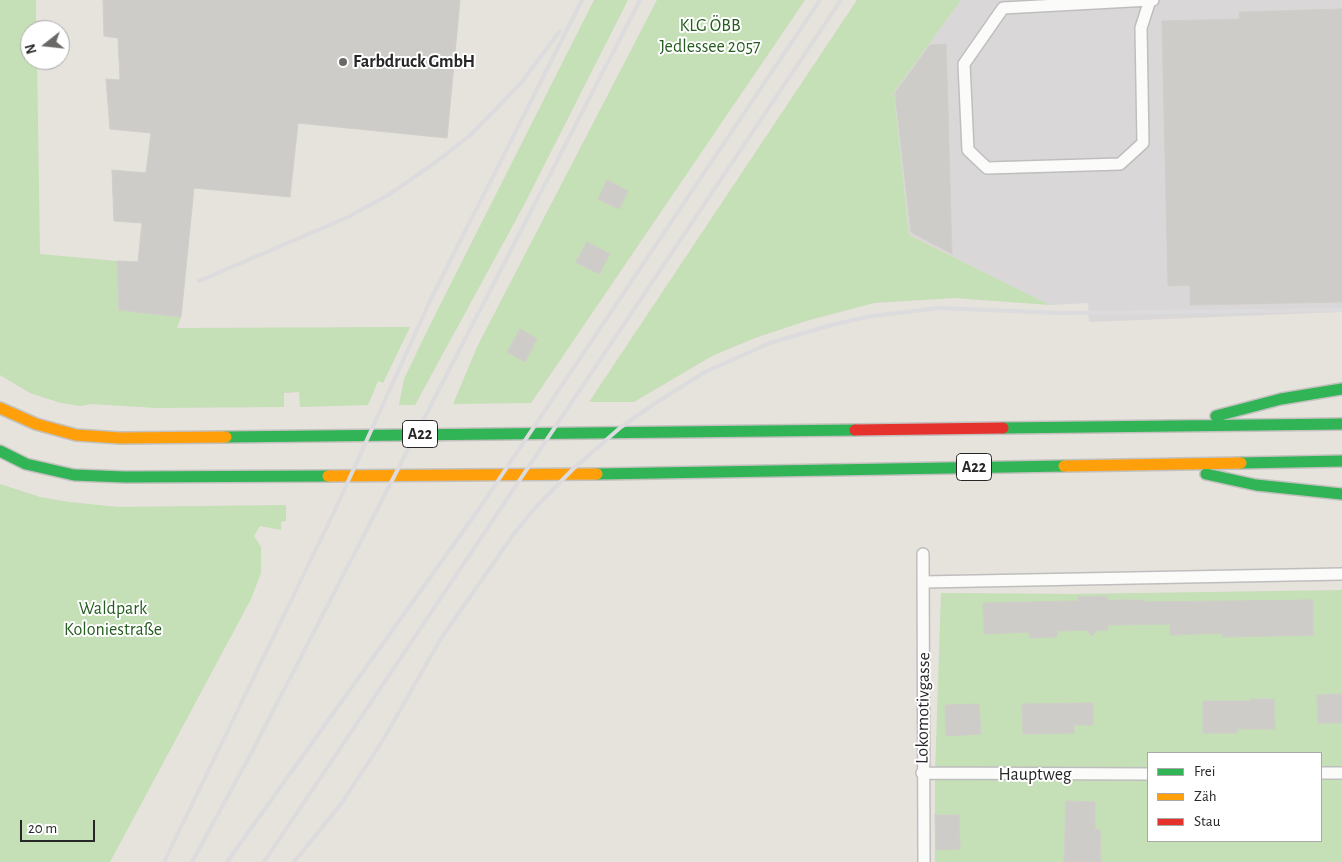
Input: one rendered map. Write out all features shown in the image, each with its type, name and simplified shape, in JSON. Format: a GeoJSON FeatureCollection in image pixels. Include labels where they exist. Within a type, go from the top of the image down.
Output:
{"type":"FeatureCollection","features":[{"type":"Feature","properties":{"kind":"highway"},"geometry":{"type":"LineString","coordinates":[[1173,427],[1281,399],[1342,389]]}},
{"type":"Feature","properties":{"kind":"highway","name":"A22"},"geometry":{"type":"LineString","coordinates":[[0,408],[36,424],[76,435],[120,438],[1342,424]]}},
{"type":"Feature","properties":{"kind":"highway","name":"A22"},"geometry":{"type":"LineString","coordinates":[[0,451],[26,464],[74,475],[125,477],[625,474],[1342,461]]}},
{"type":"Feature","properties":{"kind":"highway"},"geometry":{"type":"LineString","coordinates":[[1158,464],[1256,485],[1342,494]]}},
{"type":"Feature","properties":{"kind":"lane"},"geometry":{"type":"LineString","coordinates":[[1151,0],[1142,28],[1143,143],[1120,164],[988,168],[968,150],[964,64],[1004,8],[1151,0]]}},
{"type":"Feature","properties":{"kind":"lane","name":"Lokomotivgasse"},"geometry":{"type":"LineString","coordinates":[[923,554],[922,774],[924,862]]}},
{"type":"Feature","properties":{"kind":"lane"},"geometry":{"type":"LineString","coordinates":[[924,582],[1342,574]]}},
{"type":"Feature","properties":{"kind":"lane"},"geometry":{"type":"LineString","coordinates":[[1322,773],[1342,773]]}},
{"type":"Feature","properties":{"kind":"lane","name":"Hauptweg"},"geometry":{"type":"LineString","coordinates":[[922,774],[1147,774]]}},
{"type":"Feature","properties":{"kind":"shaded area"},"geometry":{"type":"Polygon","coordinates":[[[961,0],[1342,0],[1342,312],[1089,322],[1088,303],[1050,305],[909,235],[894,92],[961,0]]]}},
{"type":"Feature","properties":{"kind":"green space"},"geometry":{"type":"Polygon","coordinates":[[[0,0],[36,0],[36,20],[20,20],[20,70],[37,70],[40,254],[117,261],[119,309],[181,317],[177,328],[410,327],[383,383],[378,381],[368,405],[300,407],[299,392],[284,393],[284,407],[156,408],[91,404],[81,406],[61,403],[30,393],[0,375],[0,0]]]}},
{"type":"Feature","properties":{"kind":"green space"},"geometry":{"type":"Polygon","coordinates":[[[594,0],[628,0],[524,205],[415,405],[399,405],[404,379],[429,327],[594,0]]]}},
{"type":"Feature","properties":{"kind":"green space","name":"KLG ÖBB Jedlessee 2057"},"geometry":{"type":"Polygon","coordinates":[[[657,0],[805,0],[531,403],[453,404],[478,345],[657,0]]]}},
{"type":"Feature","properties":{"kind":"green space"},"geometry":{"type":"Polygon","coordinates":[[[857,0],[961,0],[894,92],[909,235],[1050,305],[954,298],[874,303],[806,321],[755,338],[712,356],[634,402],[589,402],[857,0]]]}},
{"type":"Feature","properties":{"kind":"green space","name":"Waldpark Koloniestraße"},"geometry":{"type":"Polygon","coordinates":[[[0,484],[40,497],[118,507],[286,505],[286,521],[281,522],[281,530],[260,526],[254,536],[261,547],[261,573],[251,599],[110,862],[0,862],[0,484]]]}},
{"type":"Feature","properties":{"kind":"green space"},"geometry":{"type":"Polygon","coordinates":[[[1342,590],[1342,862],[935,862],[935,774],[941,593],[1073,594],[1342,590]]]}},
{"type":"Feature","properties":{"kind":"building"},"geometry":{"type":"Polygon","coordinates":[[[103,0],[460,0],[447,138],[298,123],[290,197],[194,188],[181,317],[119,310],[117,261],[138,262],[142,223],[114,221],[112,170],[146,173],[151,133],[110,129],[106,79],[120,80],[118,38],[104,36],[103,0]]]}},
{"type":"Feature","properties":{"kind":"building"},"geometry":{"type":"Polygon","coordinates":[[[1342,9],[1342,302],[1190,305],[1190,285],[1168,286],[1162,21],[1240,19],[1239,12],[1342,9]]]}},
{"type":"Feature","properties":{"kind":"building"},"geometry":{"type":"Polygon","coordinates":[[[946,44],[952,254],[911,232],[895,93],[930,45],[946,44]]]}},
{"type":"Feature","properties":{"kind":"building"},"geometry":{"type":"Polygon","coordinates":[[[607,180],[628,191],[619,209],[598,199],[607,180]]]}},
{"type":"Feature","properties":{"kind":"building"},"geometry":{"type":"Polygon","coordinates":[[[587,242],[610,254],[599,274],[576,262],[587,242]]]}},
{"type":"Feature","properties":{"kind":"building"},"geometry":{"type":"Polygon","coordinates":[[[520,329],[537,339],[525,362],[507,352],[520,329]]]}},
{"type":"Feature","properties":{"kind":"building"},"geometry":{"type":"Polygon","coordinates":[[[1107,596],[1107,600],[1144,600],[1144,602],[1313,600],[1313,635],[1223,637],[1222,633],[1170,635],[1170,624],[1108,625],[1108,630],[1098,630],[1092,636],[1087,630],[1057,631],[1057,637],[1029,638],[1029,632],[984,634],[983,603],[1078,601],[1078,597],[1107,596]]]}},
{"type":"Feature","properties":{"kind":"building"},"geometry":{"type":"Polygon","coordinates":[[[1342,694],[1342,723],[1318,723],[1317,695],[1342,694]]]}},
{"type":"Feature","properties":{"kind":"building"},"geometry":{"type":"Polygon","coordinates":[[[1251,699],[1274,699],[1275,729],[1237,729],[1237,733],[1203,733],[1203,701],[1251,701],[1251,699]]]}},
{"type":"Feature","properties":{"kind":"building"},"geometry":{"type":"Polygon","coordinates":[[[1093,703],[1093,725],[1074,725],[1074,733],[1023,734],[1022,704],[1093,703]]]}},
{"type":"Feature","properties":{"kind":"building"},"geometry":{"type":"Polygon","coordinates":[[[979,704],[981,734],[946,736],[945,705],[979,704]]]}},
{"type":"Feature","properties":{"kind":"building"},"geometry":{"type":"Polygon","coordinates":[[[1066,801],[1095,802],[1095,829],[1100,830],[1101,862],[1064,862],[1066,801]]]}},
{"type":"Feature","properties":{"kind":"building"},"geometry":{"type":"Polygon","coordinates":[[[935,815],[959,815],[960,849],[936,850],[935,815]]]}},
{"type":"Feature","properties":{"kind":"railway"},"geometry":{"type":"LineString","coordinates":[[164,862],[335,510],[430,301],[582,0]]}},
{"type":"Feature","properties":{"kind":"railway"},"geometry":{"type":"LineString","coordinates":[[192,862],[254,748],[640,0]]}},
{"type":"Feature","properties":{"kind":"railway"},"geometry":{"type":"LineString","coordinates":[[227,862],[479,509],[820,0]]}},
{"type":"Feature","properties":{"kind":"railway"},"geometry":{"type":"LineString","coordinates":[[264,862],[841,0]]}},
{"type":"Feature","properties":{"kind":"railway"},"geometry":{"type":"LineString","coordinates":[[199,281],[348,217],[390,194],[469,136],[521,83],[560,31]]}},
{"type":"Feature","properties":{"kind":"railway"},"geometry":{"type":"LineString","coordinates":[[294,862],[341,804],[383,740],[440,640],[513,535],[535,508],[573,469],[621,427],[705,372],[770,343],[835,324],[872,316],[938,308],[1060,313],[1342,310]]}},
{"type":"Feature","properties":{"kind":"traffic: fast"},"geometry":{"type":"LineString","coordinates":[[1216,416],[1281,399],[1342,389]]}},
{"type":"Feature","properties":{"kind":"traffic: fast"},"geometry":{"type":"LineString","coordinates":[[1003,428],[1342,424]]}},
{"type":"Feature","properties":{"kind":"traffic: fast"},"geometry":{"type":"LineString","coordinates":[[226,437],[855,430]]}},
{"type":"Feature","properties":{"kind":"traffic: fast"},"geometry":{"type":"LineString","coordinates":[[0,451],[26,464],[74,475],[125,477],[328,476]]}},
{"type":"Feature","properties":{"kind":"traffic: fast"},"geometry":{"type":"LineString","coordinates":[[1241,463],[1342,461]]}},
{"type":"Feature","properties":{"kind":"traffic: fast"},"geometry":{"type":"LineString","coordinates":[[597,474],[1064,466]]}},
{"type":"Feature","properties":{"kind":"traffic: fast"},"geometry":{"type":"LineString","coordinates":[[1206,474],[1256,485],[1342,494]]}},
{"type":"Feature","properties":{"kind":"traffic: slow"},"geometry":{"type":"LineString","coordinates":[[0,408],[36,424],[76,435],[120,438],[226,437]]}},
{"type":"Feature","properties":{"kind":"traffic: slow"},"geometry":{"type":"LineString","coordinates":[[1064,466],[1241,463]]}},
{"type":"Feature","properties":{"kind":"traffic: slow"},"geometry":{"type":"LineString","coordinates":[[328,476],[597,474]]}},
{"type":"Feature","properties":{"kind":"traffic: jam"},"geometry":{"type":"LineString","coordinates":[[855,430],[1003,428]]}},
{"type":"Feature","properties":{"kind":"place","name":"Farbdruck GmbH"},"geometry":{"type":"Point","coordinates":[343,62]}}]}
